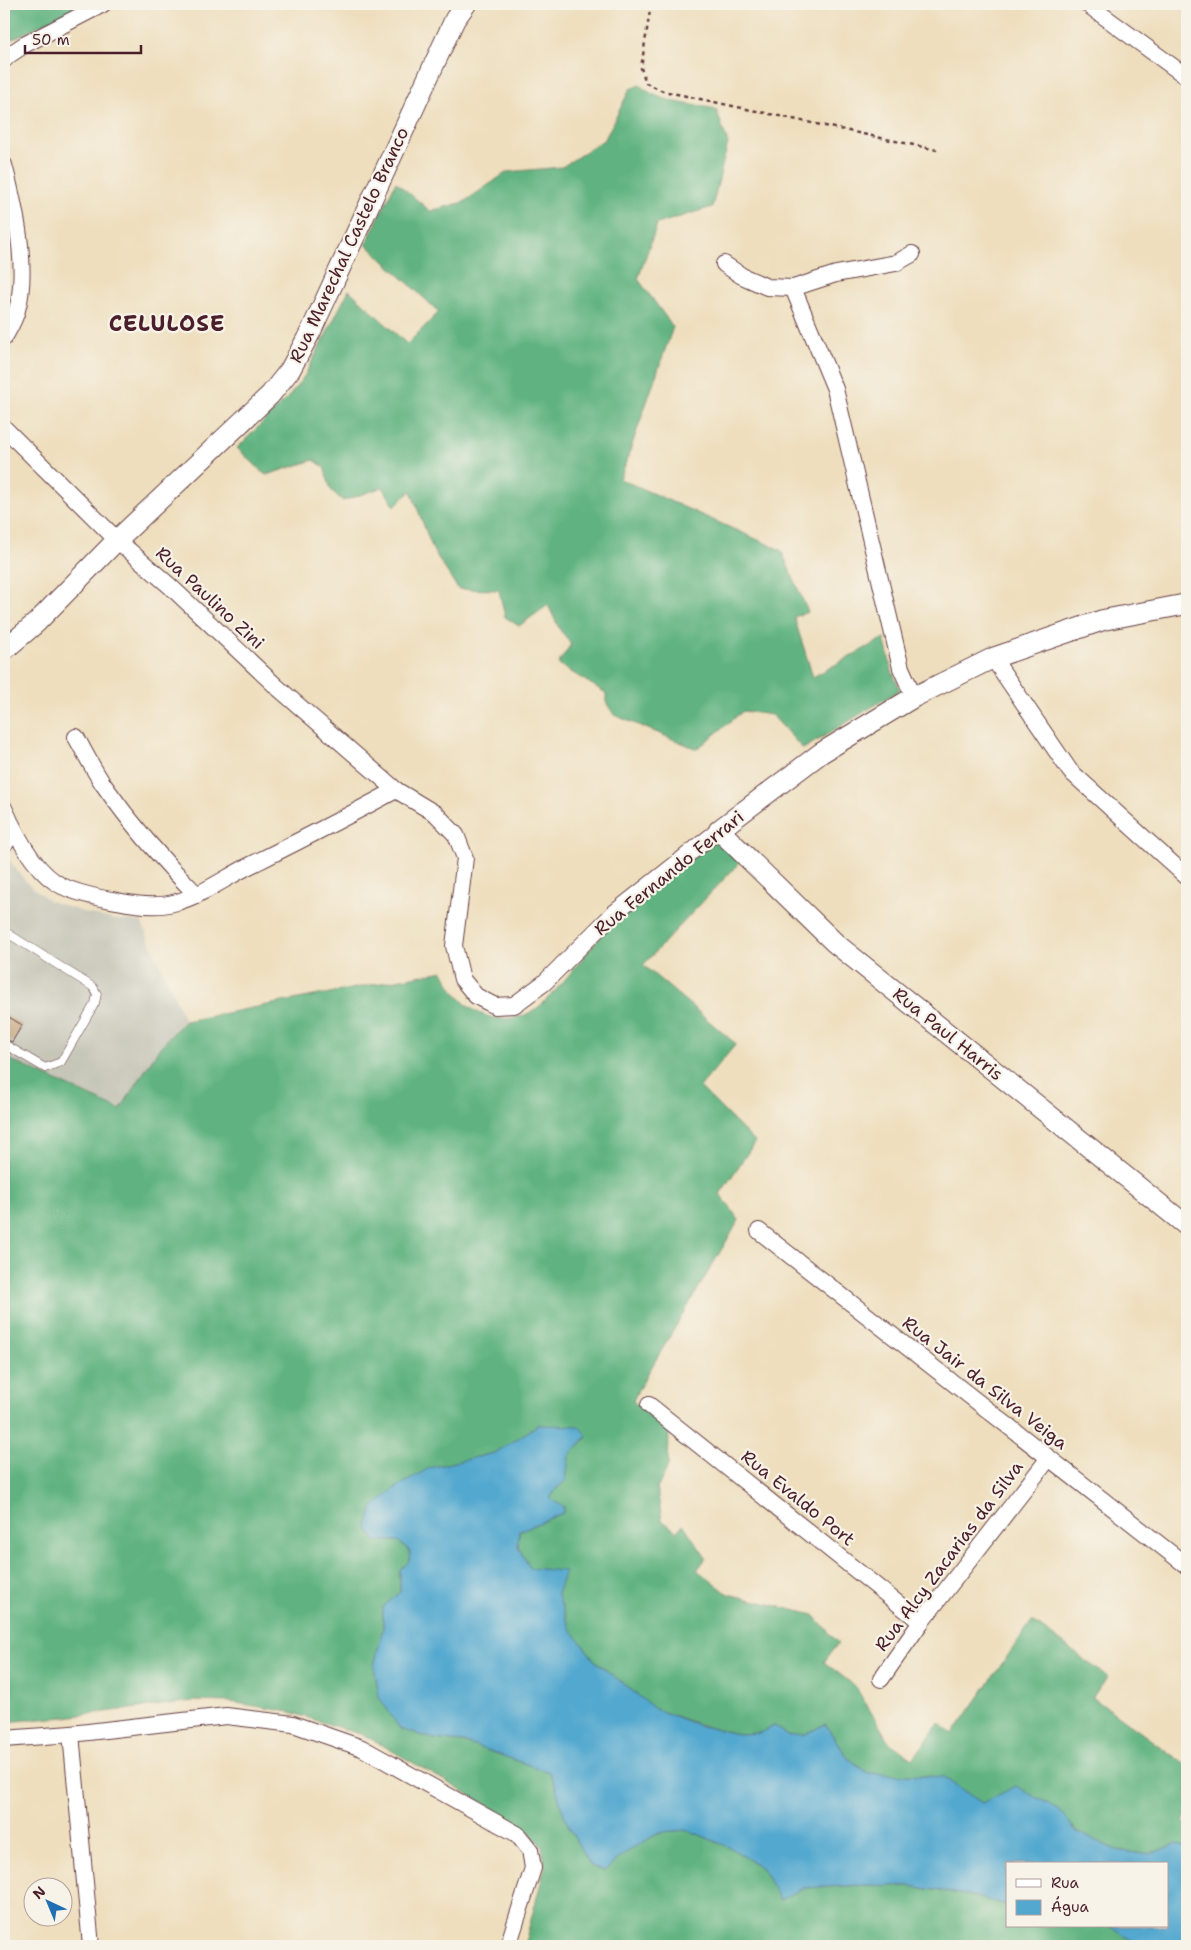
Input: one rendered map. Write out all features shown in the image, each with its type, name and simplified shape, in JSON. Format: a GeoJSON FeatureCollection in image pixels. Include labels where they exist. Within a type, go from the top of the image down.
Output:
{"type":"FeatureCollection","features":[{"type":"Feature","properties":{"kind":"street"},"geometry":{"type":"LineString","coordinates":[[4,60],[24,45],[104,4]]}},
{"type":"Feature","properties":{"kind":"street","name":"Rua Marechal Castelo Branco"},"geometry":{"type":"LineString","coordinates":[[4,650],[36,623],[117,540],[270,395],[290,370],[311,331],[455,19],[466,4]]}},
{"type":"Feature","properties":{"kind":"street"},"geometry":{"type":"LineString","coordinates":[[1088,4],[1187,77]]}},
{"type":"Feature","properties":{"kind":"street"},"geometry":{"type":"LineString","coordinates":[[4,165],[19,234],[21,289],[17,311],[4,338]]}},
{"type":"Feature","properties":{"kind":"street"},"geometry":{"type":"LineString","coordinates":[[724,264],[742,276],[767,287],[793,288],[836,274],[896,263],[912,254]]}},
{"type":"Feature","properties":{"kind":"street"},"geometry":{"type":"LineString","coordinates":[[793,288],[835,389],[900,668],[914,697]]}},
{"type":"Feature","properties":{"kind":"street","name":"Rua Paulino Zini"},"geometry":{"type":"LineString","coordinates":[[4,428],[117,540],[171,587],[277,687],[396,790]]}},
{"type":"Feature","properties":{"kind":"street","name":"Rua Fernando Ferrari"},"geometry":{"type":"LineString","coordinates":[[396,790],[436,814],[456,835],[465,858],[454,946],[462,979],[476,996],[495,1006],[514,1005],[544,983],[614,913],[719,830],[818,755],[914,697],[993,658],[1103,620],[1187,604]]}},
{"type":"Feature","properties":{"kind":"street"},"geometry":{"type":"LineString","coordinates":[[993,658],[1070,771],[1187,877]]}},
{"type":"Feature","properties":{"kind":"street"},"geometry":{"type":"LineString","coordinates":[[76,738],[102,783],[124,812],[170,868],[197,895]]}},
{"type":"Feature","properties":{"kind":"street"},"geometry":{"type":"LineString","coordinates":[[4,808],[17,836],[42,870],[60,885],[103,898],[151,905],[176,903],[197,895],[240,870],[332,825],[396,790]]}},
{"type":"Feature","properties":{"kind":"street","name":"Rua Paul Harris"},"geometry":{"type":"LineString","coordinates":[[719,830],[835,944],[1187,1226]]}},
{"type":"Feature","properties":{"kind":"street","name":"Rua Jair da Silva Veiga"},"geometry":{"type":"LineString","coordinates":[[759,1231],[1187,1566]]}},
{"type":"Feature","properties":{"kind":"street","name":"Rua Evaldo Port"},"geometry":{"type":"LineString","coordinates":[[649,1404],[922,1622]]}},
{"type":"Feature","properties":{"kind":"street","name":"Rua Alcy Zacarias da Silva"},"geometry":{"type":"LineString","coordinates":[[880,1678],[1049,1458]]}},
{"type":"Feature","properties":{"kind":"street"},"geometry":{"type":"LineString","coordinates":[[4,1739],[71,1734],[226,1716],[293,1724],[362,1748],[517,1834],[530,1850],[533,1868],[508,1946]]}},
{"type":"Feature","properties":{"kind":"street"},"geometry":{"type":"LineString","coordinates":[[71,1734],[91,1946]]}},
{"type":"Feature","properties":{"kind":"lane"},"geometry":{"type":"LineString","coordinates":[[4,851],[17,836]]}},
{"type":"Feature","properties":{"kind":"lane"},"geometry":{"type":"LineString","coordinates":[[4,931],[93,987],[97,994],[95,1004],[61,1062],[45,1068],[4,1044]]}},
{"type":"Feature","properties":{"kind":"path"},"geometry":{"type":"LineString","coordinates":[[651,4],[641,68],[646,83],[664,91],[937,150]]}},
{"type":"Feature","properties":{"kind":"shaded area"},"geometry":{"type":"Polygon","coordinates":[[[4,854],[29,885],[50,901],[86,913],[116,920],[141,921],[185,1021],[160,1047],[120,1110],[4,1057],[4,854]]]}},
{"type":"Feature","properties":{"kind":"green space"},"geometry":{"type":"Polygon","coordinates":[[[4,4],[84,4],[4,43],[4,4]]]}},
{"type":"Feature","properties":{"kind":"green space"},"geometry":{"type":"Polygon","coordinates":[[[640,85],[656,96],[716,109],[728,143],[712,207],[657,224],[638,279],[673,327],[620,479],[781,550],[808,612],[794,617],[813,677],[884,638],[892,671],[900,690],[803,749],[772,715],[743,711],[697,749],[614,715],[606,702],[606,693],[558,664],[571,644],[560,630],[548,605],[519,626],[505,617],[499,590],[458,589],[433,550],[411,491],[394,506],[383,487],[343,501],[331,490],[324,467],[314,460],[266,475],[237,448],[291,394],[305,375],[349,290],[407,344],[439,312],[366,244],[396,182],[430,211],[464,202],[507,172],[562,167],[605,139],[630,89],[640,85]]]}},
{"type":"Feature","properties":{"kind":"green space"},"geometry":{"type":"Polygon","coordinates":[[[717,839],[740,862],[643,965],[736,1044],[700,1087],[755,1142],[720,1194],[739,1220],[633,1401],[669,1432],[668,1466],[657,1489],[662,1520],[677,1532],[683,1524],[706,1558],[697,1570],[728,1594],[814,1615],[838,1643],[824,1662],[855,1686],[890,1743],[913,1759],[939,1723],[953,1734],[1032,1621],[1108,1677],[1092,1697],[1187,1766],[1187,1817],[1183,1822],[1187,1825],[1187,1848],[1175,1844],[1150,1855],[1116,1850],[1077,1832],[1058,1809],[982,1803],[943,1777],[868,1773],[847,1757],[825,1724],[806,1734],[788,1735],[774,1726],[760,1733],[738,1734],[707,1727],[655,1709],[595,1661],[570,1628],[557,1594],[530,1568],[518,1547],[519,1531],[563,1513],[564,1507],[550,1500],[555,1490],[566,1480],[569,1456],[587,1437],[538,1425],[495,1453],[429,1468],[398,1541],[410,1551],[409,1561],[400,1571],[400,1592],[383,1607],[383,1628],[374,1666],[434,1739],[463,1742],[549,1772],[575,1839],[591,1866],[603,1871],[627,1852],[660,1832],[688,1830],[731,1848],[762,1868],[780,1900],[803,1888],[866,1885],[909,1886],[973,1896],[1006,1905],[1006,1928],[1113,1928],[1138,1946],[524,1946],[545,1867],[542,1847],[524,1826],[366,1736],[290,1712],[231,1702],[194,1701],[65,1717],[4,1722],[4,1057],[120,1110],[160,1047],[185,1021],[443,971],[459,998],[476,1011],[485,1016],[495,1018],[506,1019],[516,1017],[535,1010],[543,1003],[599,938],[619,918],[717,839]]]}},
{"type":"Feature","properties":{"kind":"water"},"geometry":{"type":"Polygon","coordinates":[[[538,1425],[579,1426],[587,1436],[569,1456],[566,1480],[555,1490],[550,1499],[564,1507],[563,1513],[519,1531],[518,1547],[530,1568],[565,1571],[557,1594],[570,1628],[595,1661],[655,1709],[701,1726],[738,1734],[760,1733],[774,1726],[788,1735],[806,1734],[825,1724],[847,1757],[868,1773],[943,1777],[982,1803],[1016,1786],[1058,1809],[1077,1832],[1116,1850],[1150,1855],[1176,1844],[1187,1848],[1187,1946],[1138,1946],[1113,1928],[1168,1928],[1168,1862],[1006,1862],[1006,1905],[973,1896],[909,1886],[866,1885],[803,1888],[780,1900],[762,1868],[731,1848],[688,1830],[660,1832],[627,1852],[604,1871],[591,1866],[568,1824],[549,1772],[463,1742],[434,1739],[400,1729],[379,1697],[374,1666],[383,1628],[383,1607],[400,1592],[400,1571],[409,1561],[410,1551],[398,1541],[375,1541],[367,1527],[373,1507],[394,1489],[429,1468],[495,1453],[538,1425]]]}},
{"type":"Feature","properties":{"kind":"building"},"geometry":{"type":"Polygon","coordinates":[[[4,1014],[22,1025],[12,1042],[4,1038],[4,1014]]]}},
{"type":"Feature","properties":{"kind":"district","name":"CELULOSE"},"geometry":{"type":"Point","coordinates":[167,323]}}]}
